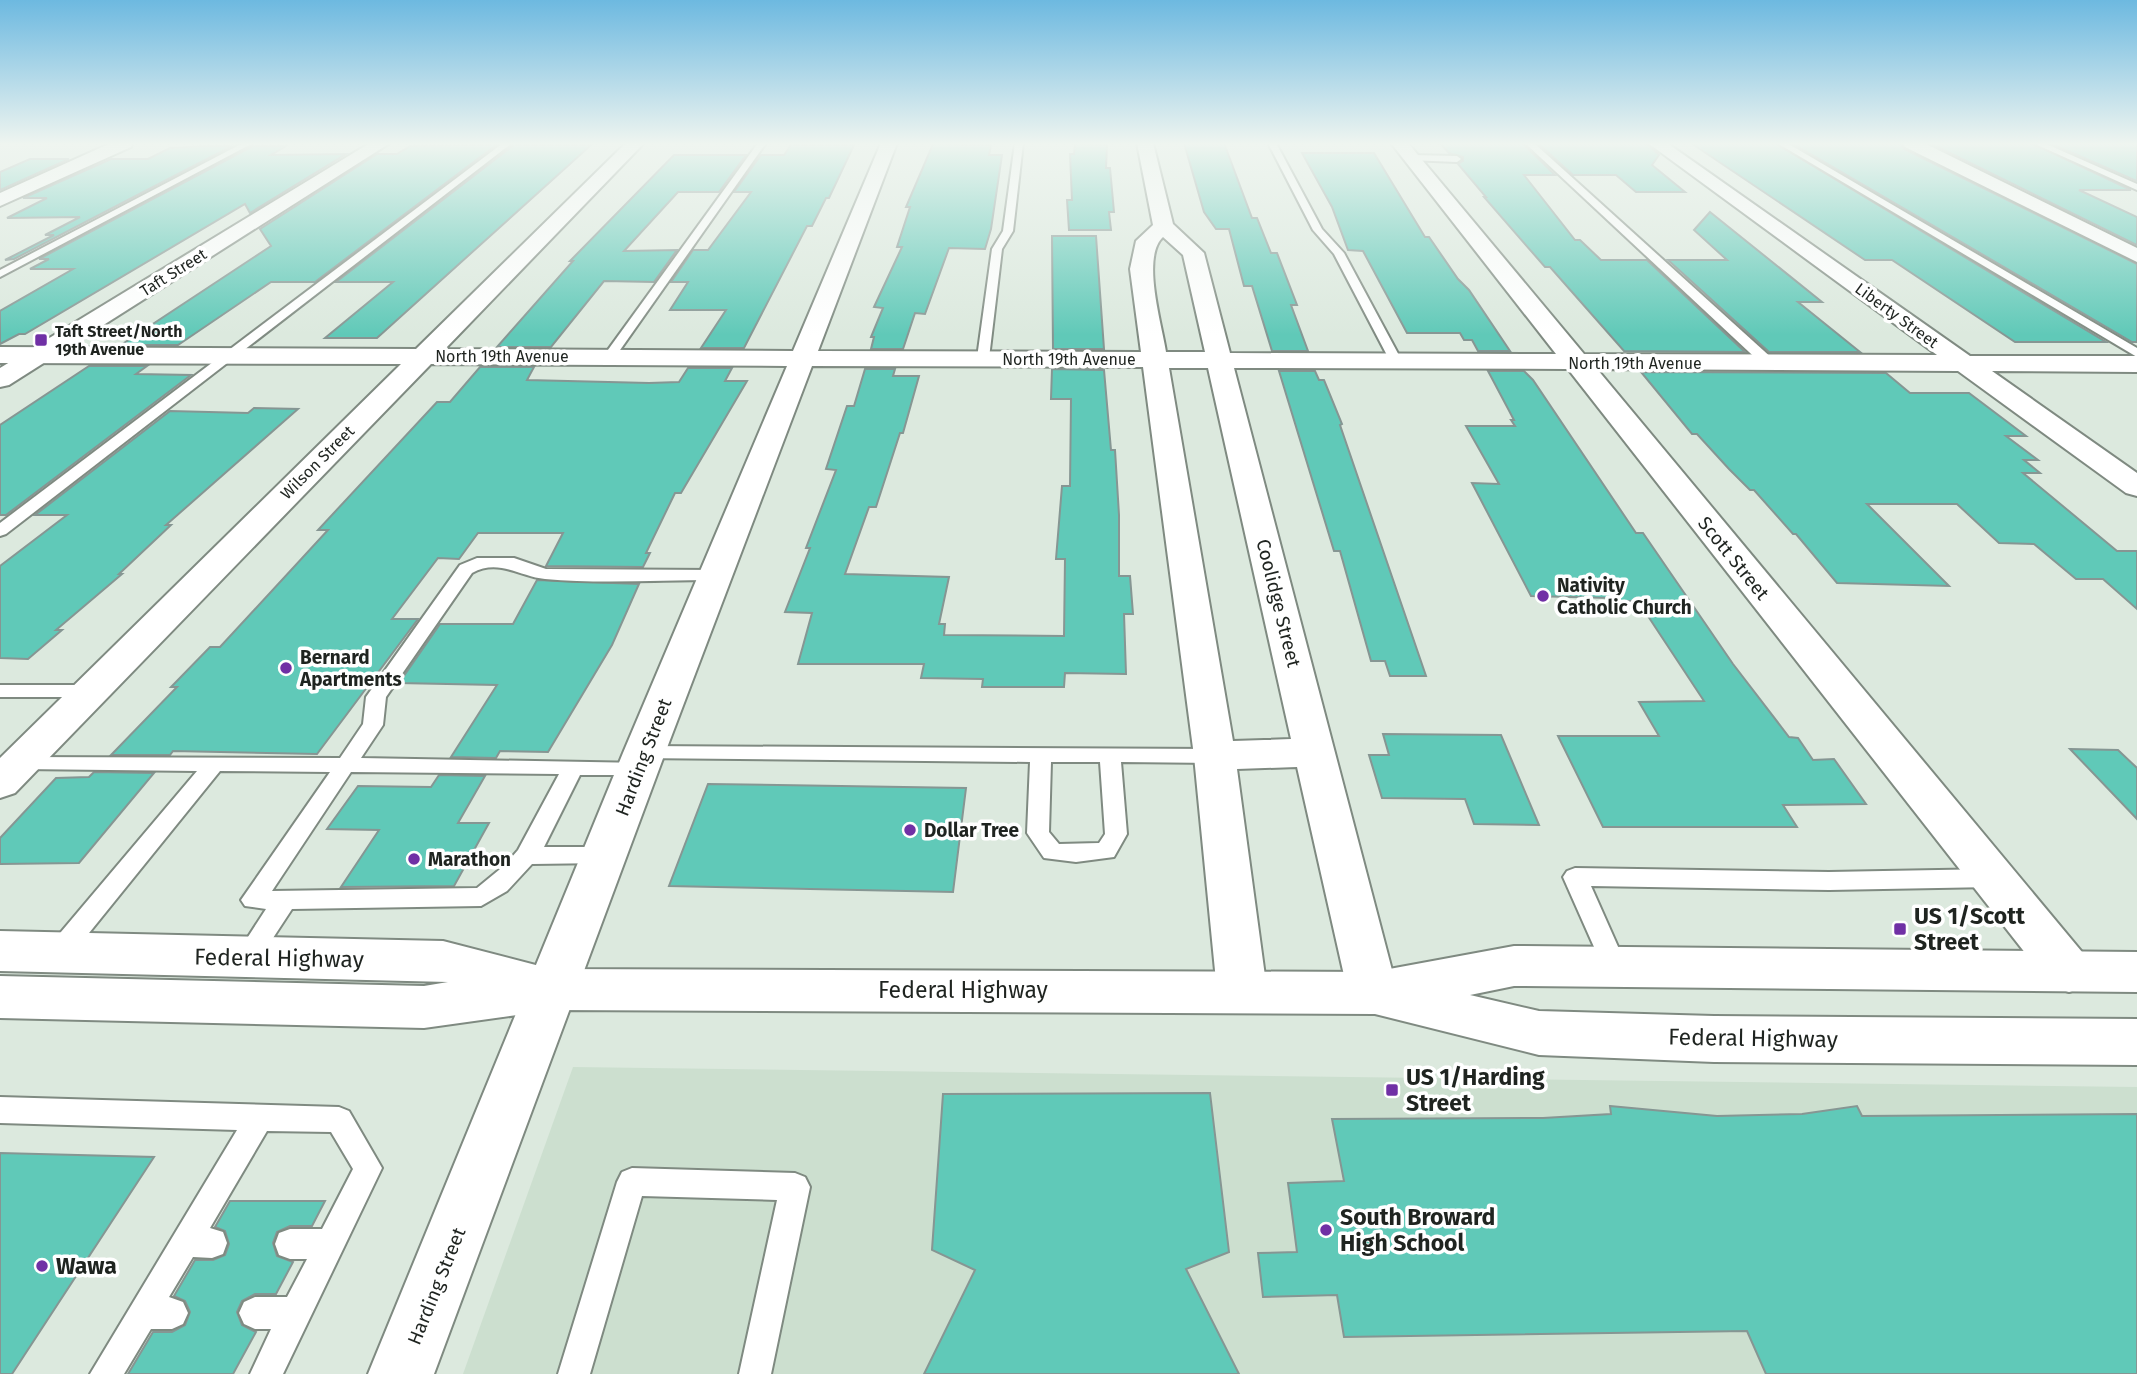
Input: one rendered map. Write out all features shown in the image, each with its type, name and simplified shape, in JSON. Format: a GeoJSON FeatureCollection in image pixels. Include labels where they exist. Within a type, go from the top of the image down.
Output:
{"type":"FeatureCollection","features":[{"type":"Feature","properties":{"kind":"street","name":"Taft Street"},"geometry":{"type":"LineString","coordinates":[[0,379],[278,207]]}},
{"type":"Feature","properties":{"kind":"street","name":"Wilson Street"},"geometry":{"type":"LineString","coordinates":[[10,772],[572,207]]}},
{"type":"Feature","properties":{"kind":"street","name":"Harding Street"},"geometry":{"type":"LineString","coordinates":[[401,1374],[554,989],[640,761],[864,207]]}},
{"type":"Feature","properties":{"kind":"street"},"geometry":{"type":"LineString","coordinates":[[1159,207],[1163,226],[1146,241],[1141,269],[1214,756],[1242,991]]}},
{"type":"Feature","properties":{"kind":"street","name":"Scott Street"},"geometry":{"type":"LineString","coordinates":[[1451,207],[2069,972]]}},
{"type":"Feature","properties":{"kind":"street","name":"Liberty Street"},"geometry":{"type":"LineString","coordinates":[[1746,207],[2137,487]]}},
{"type":"Feature","properties":{"kind":"street"},"geometry":{"type":"LineString","coordinates":[[2039,207],[2137,256]]}},
{"type":"Feature","properties":{"kind":"street","name":"Coolidge Street"},"geometry":{"type":"LineString","coordinates":[[1163,226],[1193,253],[1373,993]]}},
{"type":"Feature","properties":{"kind":"street","name":"North 19th Avenue"},"geometry":{"type":"LineString","coordinates":[[0,355],[2137,364]]}},
{"type":"Feature","properties":{"kind":"street"},"geometry":{"type":"LineString","coordinates":[[1214,756],[1315,752]]}},
{"type":"Feature","properties":{"kind":"street","name":"Federal Highway"},"geometry":{"type":"LineString","coordinates":[[0,951],[443,961],[554,989]]}},
{"type":"Feature","properties":{"kind":"street","name":"Federal Highway"},"geometry":{"type":"LineString","coordinates":[[0,997],[424,1007],[554,989],[1373,993],[1514,966],[2137,972]]}},
{"type":"Feature","properties":{"kind":"street","name":"Federal Highway"},"geometry":{"type":"LineString","coordinates":[[1373,993],[1539,1033],[1714,1039],[2137,1042]]}},
{"type":"Feature","properties":{"kind":"lane"},"geometry":{"type":"LineString","coordinates":[[0,274],[127,207]]}},
{"type":"Feature","properties":{"kind":"lane"},"geometry":{"type":"LineString","coordinates":[[0,531],[424,207]]}},
{"type":"Feature","properties":{"kind":"lane"},"geometry":{"type":"LineString","coordinates":[[609,357],[716,207]]}},
{"type":"Feature","properties":{"kind":"lane"},"geometry":{"type":"LineString","coordinates":[[983,358],[996,249],[1008,231],[1011,207]]}},
{"type":"Feature","properties":{"kind":"lane"},"geometry":{"type":"LineString","coordinates":[[1306,207],[1318,230],[1339,254],[1395,361]]}},
{"type":"Feature","properties":{"kind":"lane"},"geometry":{"type":"LineString","coordinates":[[1599,207],[1769,363]]}},
{"type":"Feature","properties":{"kind":"lane"},"geometry":{"type":"LineString","coordinates":[[1890,207],[2137,353]]}},
{"type":"Feature","properties":{"kind":"lane"},"geometry":{"type":"LineString","coordinates":[[573,768],[528,856],[511,877],[481,897],[253,900],[373,725],[376,696],[466,569],[477,563],[514,563],[544,574],[715,575]]}},
{"type":"Feature","properties":{"kind":"lane"},"geometry":{"type":"LineString","coordinates":[[0,691],[90,691]]}},
{"type":"Feature","properties":{"kind":"lane"},"geometry":{"type":"LineString","coordinates":[[1041,755],[1038,833],[1052,852],[1076,854],[1106,851],[1116,834],[1110,755]]}},
{"type":"Feature","properties":{"kind":"lane"},"geometry":{"type":"LineString","coordinates":[[10,772],[214,764],[573,768],[640,761],[1041,755],[1214,756]]}},
{"type":"Feature","properties":{"kind":"lane"},"geometry":{"type":"LineString","coordinates":[[59,953],[214,764]]}},
{"type":"Feature","properties":{"kind":"lane"},"geometry":{"type":"LineString","coordinates":[[528,856],[605,855]]}},
{"type":"Feature","properties":{"kind":"lane"},"geometry":{"type":"LineString","coordinates":[[1615,967],[1575,877],[1829,881],[1993,878]]}},
{"type":"Feature","properties":{"kind":"lane"},"geometry":{"type":"LineString","coordinates":[[246,957],[285,900]]}},
{"type":"Feature","properties":{"kind":"lane"},"geometry":{"type":"LineString","coordinates":[[0,1110],[339,1120],[368,1168],[266,1374]]}},
{"type":"Feature","properties":{"kind":"lane"},"geometry":{"type":"LineString","coordinates":[[106,1374],[157,1313],[198,1242],[260,1117]]}},
{"type":"Feature","properties":{"kind":"lane"},"geometry":{"type":"LineString","coordinates":[[574,1374],[632,1182],[795,1186],[755,1374]]}},
{"type":"Feature","properties":{"kind":"lane"},"geometry":{"type":"LineString","coordinates":[[290,1244],[331,1244]]}},
{"type":"Feature","properties":{"kind":"lane"},"geometry":{"type":"LineString","coordinates":[[256,1313],[296,1313]]}},
{"type":"Feature","properties":{"kind":"shaded area","name":"South Broward High School"},"geometry":{"type":"Polygon","coordinates":[[[573,1067],[2137,1087],[2137,1374],[463,1374],[573,1067]]]}},
{"type":"Feature","properties":{"kind":"building"},"geometry":{"type":"Polygon","coordinates":[[[29,207],[114,207],[14,259],[5,260],[54,235],[45,235],[80,217],[7,218],[29,207]]]}},
{"type":"Feature","properties":{"kind":"building"},"geometry":{"type":"Polygon","coordinates":[[[137,207],[240,207],[25,334],[19,334],[0,344],[0,311],[73,269],[30,269],[49,259],[39,259],[137,207]]]}},
{"type":"Feature","properties":{"kind":"building"},"geometry":{"type":"Polygon","coordinates":[[[247,207],[260,207],[250,213],[247,207]]]}},
{"type":"Feature","properties":{"kind":"building"},"geometry":{"type":"Polygon","coordinates":[[[294,207],[414,207],[315,282],[271,282],[178,345],[121,345],[271,246],[260,229],[294,207]]]}},
{"type":"Feature","properties":{"kind":"building"},"geometry":{"type":"Polygon","coordinates":[[[433,207],[522,207],[377,338],[325,338],[393,282],[336,282],[433,207]]]}},
{"type":"Feature","properties":{"kind":"building"},"geometry":{"type":"Polygon","coordinates":[[[623,207],[664,207],[624,251],[677,250],[654,282],[604,281],[551,347],[497,347],[573,261],[570,261],[623,207]]]}},
{"type":"Feature","properties":{"kind":"building"},"geometry":{"type":"Polygon","coordinates":[[[740,207],[821,207],[812,226],[807,226],[744,348],[701,348],[726,310],[670,310],[688,282],[671,282],[693,250],[708,250],[740,207]]]}},
{"type":"Feature","properties":{"kind":"building"},"geometry":{"type":"Polygon","coordinates":[[[910,207],[994,207],[985,249],[949,248],[925,314],[915,313],[903,349],[871,349],[874,337],[871,337],[883,308],[874,307],[902,247],[897,247],[910,207]]]}},
{"type":"Feature","properties":{"kind":"building"},"geometry":{"type":"Polygon","coordinates":[[[1067,207],[1114,207],[1114,212],[1109,212],[1111,230],[1069,230],[1067,207]]]}},
{"type":"Feature","properties":{"kind":"building"},"geometry":{"type":"Polygon","coordinates":[[[1203,207],[1248,207],[1252,218],[1257,218],[1271,253],[1277,253],[1297,305],[1291,305],[1308,351],[1272,351],[1252,286],[1244,286],[1229,229],[1216,229],[1203,207]]]}},
{"type":"Feature","properties":{"kind":"building"},"geometry":{"type":"Polygon","coordinates":[[[1332,207],[1407,207],[1425,237],[1429,237],[1458,279],[1469,290],[1510,351],[1478,351],[1472,340],[1464,340],[1460,333],[1407,333],[1363,251],[1348,250],[1332,207]]]}},
{"type":"Feature","properties":{"kind":"building"},"geometry":{"type":"Polygon","coordinates":[[[1493,207],[1549,207],[1575,240],[1580,240],[1601,260],[1647,260],[1745,352],[1624,351],[1550,267],[1545,267],[1493,207]]]}},
{"type":"Feature","properties":{"kind":"building"},"geometry":{"type":"Polygon","coordinates":[[[1786,207],[1882,207],[2106,342],[2015,342],[1892,260],[1865,260],[1786,207]]]}},
{"type":"Feature","properties":{"kind":"building"},"geometry":{"type":"Polygon","coordinates":[[[1902,207],[2022,207],[2137,264],[2137,342],[2132,342],[1902,207]]]}},
{"type":"Feature","properties":{"kind":"building"},"geometry":{"type":"Polygon","coordinates":[[[2060,207],[2116,207],[2137,217],[2137,245],[2060,207]]]}},
{"type":"Feature","properties":{"kind":"building"},"geometry":{"type":"Polygon","coordinates":[[[1710,212],[1822,302],[1798,302],[1860,352],[1769,352],[1668,260],[1727,260],[1694,230],[1710,212]]]}},
{"type":"Feature","properties":{"kind":"building"},"geometry":{"type":"Polygon","coordinates":[[[1052,236],[1096,236],[1104,349],[1053,349],[1052,236]]]}},
{"type":"Feature","properties":{"kind":"building"},"geometry":{"type":"Polygon","coordinates":[[[89,366],[147,366],[136,374],[191,375],[6,515],[0,515],[0,425],[89,366]]]}},
{"type":"Feature","properties":{"kind":"building"},"geometry":{"type":"Polygon","coordinates":[[[480,367],[534,367],[527,380],[649,383],[679,382],[688,368],[732,368],[725,381],[747,381],[681,493],[675,493],[646,553],[650,553],[643,567],[546,566],[563,533],[478,533],[459,559],[438,558],[392,619],[418,619],[317,754],[173,751],[170,755],[111,755],[177,687],[171,687],[210,647],[220,647],[328,530],[318,530],[437,402],[450,402],[480,367]]]}},
{"type":"Feature","properties":{"kind":"building"},"geometry":{"type":"Polygon","coordinates":[[[865,369],[895,369],[893,376],[919,376],[903,433],[900,433],[876,507],[869,507],[845,574],[949,577],[939,624],[945,624],[944,635],[1064,636],[1065,559],[1056,559],[1062,486],[1070,486],[1071,399],[1051,399],[1052,369],[1104,370],[1111,450],[1115,450],[1119,576],[1130,576],[1133,614],[1124,614],[1126,674],[1065,673],[1064,687],[982,687],[983,679],[921,678],[924,664],[798,664],[812,613],[785,612],[836,470],[826,469],[847,406],[854,406],[865,369]]]}},
{"type":"Feature","properties":{"kind":"building"},"geometry":{"type":"Polygon","coordinates":[[[1279,371],[1315,371],[1319,380],[1324,380],[1342,424],[1340,425],[1426,676],[1390,676],[1385,661],[1371,661],[1340,551],[1334,551],[1279,371]]]}},
{"type":"Feature","properties":{"kind":"building"},"geometry":{"type":"Polygon","coordinates":[[[1488,371],[1524,371],[1533,380],[1636,533],[1643,533],[1733,664],[1789,737],[1798,738],[1813,760],[1834,759],[1866,804],[1783,805],[1797,827],[1603,827],[1558,736],[1659,736],[1639,702],[1704,701],[1638,601],[1531,596],[1472,483],[1499,484],[1466,426],[1515,426],[1488,371]]]}},
{"type":"Feature","properties":{"kind":"building"},"geometry":{"type":"Polygon","coordinates":[[[1641,372],[1886,373],[1910,393],[1969,393],[2026,436],[2006,436],[2038,460],[2024,460],[2040,473],[2023,473],[2117,551],[2137,551],[2137,609],[2103,579],[2076,579],[2034,544],[1999,543],[1957,504],[1867,504],[1949,586],[1837,583],[1754,490],[1750,490],[1697,434],[1692,434],[1641,372]]]}},
{"type":"Feature","properties":{"kind":"building"},"geometry":{"type":"Polygon","coordinates":[[[254,408],[298,409],[166,525],[171,525],[119,574],[122,574],[56,630],[62,630],[28,659],[0,658],[0,566],[67,515],[35,515],[170,411],[248,413],[254,408]]]}},
{"type":"Feature","properties":{"kind":"building"},"geometry":{"type":"Polygon","coordinates":[[[537,580],[639,584],[612,645],[548,752],[500,751],[496,758],[451,757],[497,685],[399,683],[440,624],[513,624],[537,580]]]}},
{"type":"Feature","properties":{"kind":"building"},"geometry":{"type":"Polygon","coordinates":[[[1383,734],[1501,735],[1539,825],[1474,824],[1465,799],[1382,798],[1369,755],[1389,755],[1383,734]]]}},
{"type":"Feature","properties":{"kind":"building"},"geometry":{"type":"Polygon","coordinates":[[[2070,749],[2118,750],[2137,768],[2137,819],[2070,749]]]}},
{"type":"Feature","properties":{"kind":"building"},"geometry":{"type":"Polygon","coordinates":[[[94,772],[154,773],[79,863],[0,864],[0,838],[56,778],[89,777],[94,772]]]}},
{"type":"Feature","properties":{"kind":"building","name":"Marathon"},"geometry":{"type":"Polygon","coordinates":[[[439,775],[485,776],[458,823],[489,823],[454,886],[341,887],[379,830],[327,829],[358,786],[431,787],[439,775]]]}},
{"type":"Feature","properties":{"kind":"building"},"geometry":{"type":"Polygon","coordinates":[[[708,784],[966,788],[953,892],[669,886],[708,784]]]}},
{"type":"Feature","properties":{"kind":"building"},"geometry":{"type":"Polygon","coordinates":[[[1210,1093],[1229,1252],[1186,1269],[1239,1374],[924,1374],[975,1270],[932,1250],[943,1094],[1210,1093]]]}},
{"type":"Feature","properties":{"kind":"building"},"geometry":{"type":"Polygon","coordinates":[[[1610,1106],[1717,1116],[1802,1114],[1857,1106],[1862,1116],[2137,1114],[2137,1374],[1766,1374],[1747,1331],[1344,1337],[1337,1295],[1263,1297],[1258,1253],[1297,1252],[1288,1183],[1344,1181],[1332,1119],[1543,1118],[1611,1114],[1610,1106]]]}},
{"type":"Feature","properties":{"kind":"building","name":"Wawa"},"geometry":{"type":"Polygon","coordinates":[[[0,1153],[154,1157],[12,1374],[0,1374],[0,1153]]]}},
{"type":"Feature","properties":{"kind":"building","name":"Wawa"},"geometry":{"type":"Polygon","coordinates":[[[230,1201],[325,1201],[312,1226],[290,1226],[277,1232],[273,1243],[277,1256],[293,1262],[276,1294],[255,1294],[242,1301],[237,1312],[242,1325],[256,1332],[233,1374],[128,1374],[153,1332],[172,1332],[185,1325],[190,1312],[185,1301],[174,1296],[195,1260],[213,1260],[225,1255],[229,1244],[225,1231],[215,1227],[230,1201]]]}},
{"type":"Feature","properties":{"kind":"place","name":"Taft Street/North 19th Avenue"},"geometry":{"type":"Point","coordinates":[41,340]}},
{"type":"Feature","properties":{"kind":"place","name":"Nativity Catholic Church"},"geometry":{"type":"Point","coordinates":[1543,596]}},
{"type":"Feature","properties":{"kind":"place","name":"Bernard Apartments"},"geometry":{"type":"Point","coordinates":[286,668]}},
{"type":"Feature","properties":{"kind":"place","name":"Dollar Tree"},"geometry":{"type":"Point","coordinates":[910,830]}},
{"type":"Feature","properties":{"kind":"place","name":"Marathon"},"geometry":{"type":"Point","coordinates":[414,859]}},
{"type":"Feature","properties":{"kind":"place","name":"US 1/Scott Street"},"geometry":{"type":"Point","coordinates":[1900,929]}},
{"type":"Feature","properties":{"kind":"place","name":"US 1/Harding Street"},"geometry":{"type":"Point","coordinates":[1392,1090]}},
{"type":"Feature","properties":{"kind":"place","name":"South Broward High School"},"geometry":{"type":"Point","coordinates":[1326,1230]}},
{"type":"Feature","properties":{"kind":"place","name":"Wawa"},"geometry":{"type":"Point","coordinates":[42,1266]}}]}
